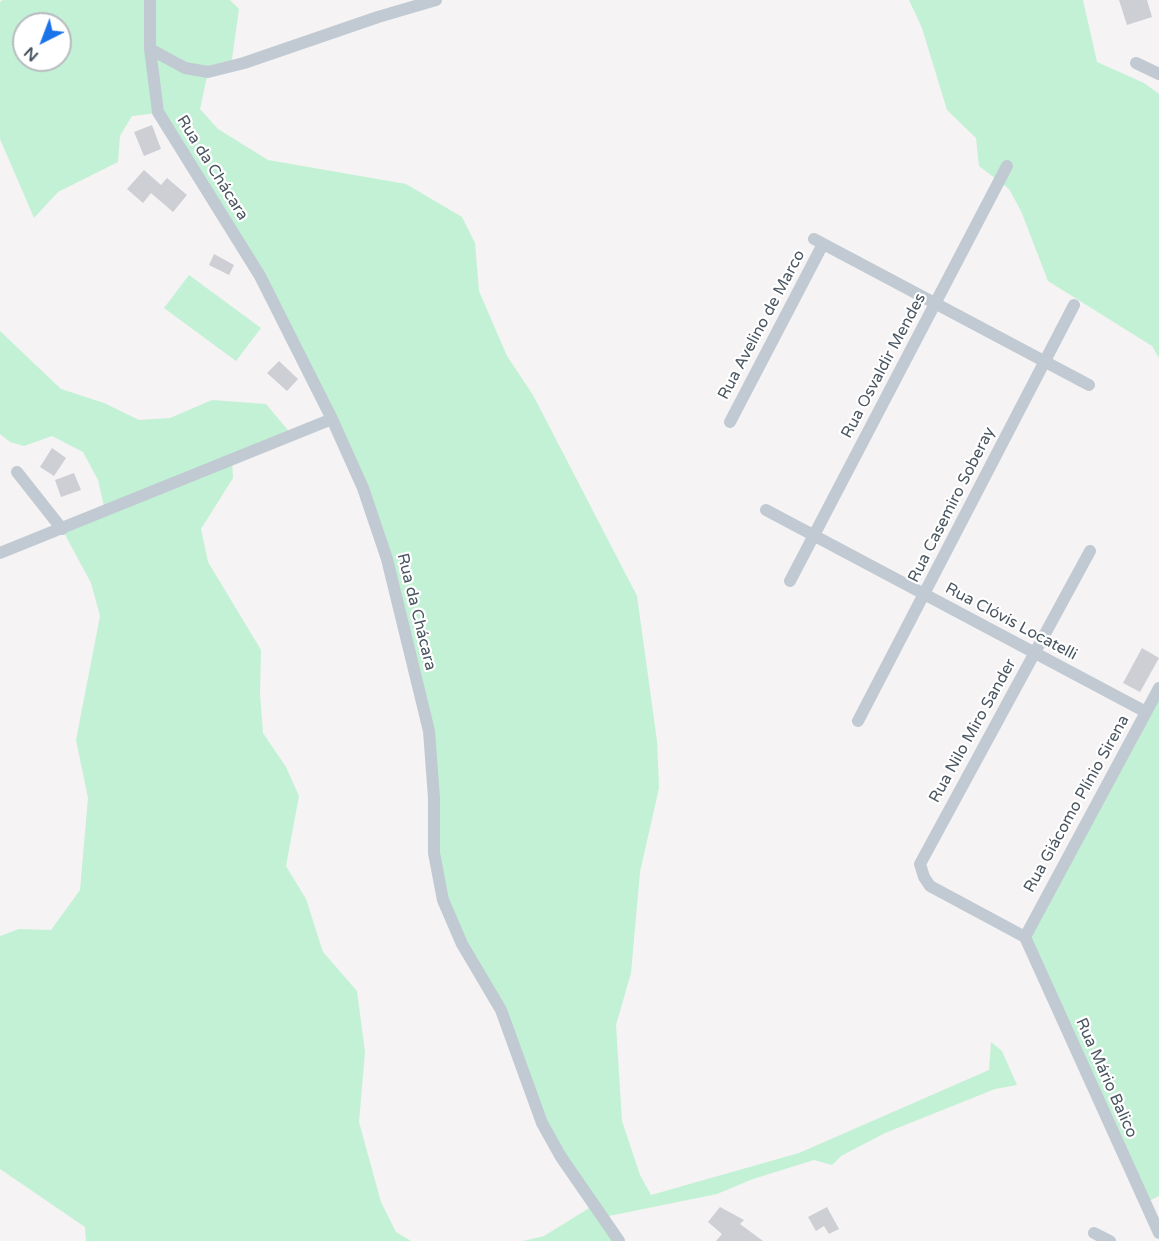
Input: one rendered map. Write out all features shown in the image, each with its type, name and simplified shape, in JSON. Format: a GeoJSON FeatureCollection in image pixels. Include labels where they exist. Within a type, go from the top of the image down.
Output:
{"type":"FeatureCollection","features":[{"type":"Feature","properties":{"kind":"street","name":"Rua da Chácara"},"geometry":{"type":"LineString","coordinates":[[150,0],[150,49],[158,112],[260,276],[332,418],[363,488],[387,559],[429,731],[434,798],[434,854],[442,900],[462,944],[501,1010],[542,1122],[561,1157],[619,1241]]}},
{"type":"Feature","properties":{"kind":"street"},"geometry":{"type":"LineString","coordinates":[[150,49],[185,68],[208,72],[244,63],[378,17],[436,0]]}},
{"type":"Feature","properties":{"kind":"street"},"geometry":{"type":"LineString","coordinates":[[1137,63],[1159,74]]}},
{"type":"Feature","properties":{"kind":"street","name":"Rua Osvaldir Mendes"},"geometry":{"type":"LineString","coordinates":[[790,581],[1007,166]]}},
{"type":"Feature","properties":{"kind":"street","name":"Rua Avelino de Marco"},"geometry":{"type":"LineString","coordinates":[[730,422],[818,242],[936,304]]}},
{"type":"Feature","properties":{"kind":"street"},"geometry":{"type":"LineString","coordinates":[[936,304],[1089,385]]}},
{"type":"Feature","properties":{"kind":"street","name":"Rua Casemiro Soberay"},"geometry":{"type":"LineString","coordinates":[[858,721],[1074,305]]}},
{"type":"Feature","properties":{"kind":"street"},"geometry":{"type":"LineString","coordinates":[[0,554],[332,418]]}},
{"type":"Feature","properties":{"kind":"street"},"geometry":{"type":"LineString","coordinates":[[17,472],[63,529]]}},
{"type":"Feature","properties":{"kind":"street","name":"Rua Clóvis Locatelli"},"geometry":{"type":"LineString","coordinates":[[765,510],[1146,712]]}},
{"type":"Feature","properties":{"kind":"street","name":"Rua Nilo Miro Sander"},"geometry":{"type":"LineString","coordinates":[[1024,937],[930,886],[924,878],[920,864],[1090,551]]}},
{"type":"Feature","properties":{"kind":"street","name":"Rua Giácomo Plínio Sirena"},"geometry":{"type":"LineString","coordinates":[[1024,937],[1159,688]]}},
{"type":"Feature","properties":{"kind":"street","name":"Rua Mário Balico"},"geometry":{"type":"LineString","coordinates":[[1024,937],[1159,1233]]}},
{"type":"Feature","properties":{"kind":"street"},"geometry":{"type":"LineString","coordinates":[[1099,1241],[1095,1233],[1110,1241]]}},
{"type":"Feature","properties":{"kind":"green space"},"geometry":{"type":"Polygon","coordinates":[[[3,0],[230,0],[239,9],[231,66],[208,72],[200,109],[218,129],[268,160],[406,184],[462,217],[475,243],[479,291],[507,356],[533,395],[637,596],[657,741],[659,788],[640,872],[631,973],[616,1025],[622,1121],[640,1175],[651,1195],[799,1153],[989,1070],[991,1042],[1002,1051],[1017,1085],[995,1089],[885,1133],[841,1156],[832,1165],[814,1160],[753,1179],[717,1194],[604,1217],[619,1241],[523,1241],[544,1236],[594,1205],[561,1157],[525,1071],[443,900],[429,731],[363,488],[260,276],[158,113],[132,116],[120,136],[118,162],[58,192],[34,218],[0,139],[0,2],[3,0]]]}},
{"type":"Feature","properties":{"kind":"green space"},"geometry":{"type":"Polygon","coordinates":[[[909,0],[1083,0],[1097,62],[1144,83],[1159,94],[1159,358],[1152,346],[1048,281],[1021,211],[1009,189],[979,166],[976,138],[947,110],[922,28],[909,0]]]}},
{"type":"Feature","properties":{"kind":"green space"},"geometry":{"type":"Polygon","coordinates":[[[189,275],[261,328],[236,361],[164,308],[189,275]]]}},
{"type":"Feature","properties":{"kind":"green space"},"geometry":{"type":"Polygon","coordinates":[[[0,331],[61,389],[104,403],[139,420],[170,418],[212,400],[266,404],[292,435],[232,459],[233,478],[201,529],[208,562],[261,650],[260,694],[263,733],[286,767],[299,796],[286,866],[306,899],[323,952],[357,991],[365,1052],[359,1122],[381,1202],[396,1232],[411,1241],[86,1241],[85,1227],[0,1169],[0,936],[19,929],[51,930],[80,890],[88,798],[76,740],[100,616],[91,583],[62,529],[105,511],[98,480],[83,452],[52,436],[24,446],[10,442],[0,434],[0,331]]]}},
{"type":"Feature","properties":{"kind":"green space"},"geometry":{"type":"Polygon","coordinates":[[[1159,688],[1159,1196],[1145,1203],[1025,937],[1159,688]]]}},
{"type":"Feature","properties":{"kind":"building"},"geometry":{"type":"Polygon","coordinates":[[[1119,0],[1147,0],[1152,17],[1127,25],[1119,0]]]}},
{"type":"Feature","properties":{"kind":"building"},"geometry":{"type":"Polygon","coordinates":[[[152,125],[161,149],[144,156],[134,132],[152,125]]]}},
{"type":"Feature","properties":{"kind":"building"},"geometry":{"type":"Polygon","coordinates":[[[144,170],[161,185],[167,178],[187,195],[173,212],[151,193],[143,203],[127,189],[144,170]]]}},
{"type":"Feature","properties":{"kind":"building"},"geometry":{"type":"Polygon","coordinates":[[[214,254],[234,265],[229,275],[209,265],[214,254]]]}},
{"type":"Feature","properties":{"kind":"building"},"geometry":{"type":"Polygon","coordinates":[[[279,361],[298,379],[287,391],[267,373],[279,361]]]}},
{"type":"Feature","properties":{"kind":"building"},"geometry":{"type":"Polygon","coordinates":[[[52,448],[66,458],[54,476],[40,467],[52,448]]]}},
{"type":"Feature","properties":{"kind":"building"},"geometry":{"type":"Polygon","coordinates":[[[74,473],[81,490],[61,497],[55,480],[74,473]]]}},
{"type":"Feature","properties":{"kind":"building"},"geometry":{"type":"Polygon","coordinates":[[[1142,648],[1159,658],[1140,692],[1123,683],[1142,648]]]}},
{"type":"Feature","properties":{"kind":"building"},"geometry":{"type":"Polygon","coordinates":[[[720,1207],[744,1220],[740,1224],[763,1241],[716,1241],[722,1234],[708,1222],[720,1207]]]}},
{"type":"Feature","properties":{"kind":"building"},"geometry":{"type":"Polygon","coordinates":[[[827,1207],[839,1229],[829,1234],[824,1226],[816,1231],[808,1217],[827,1207]]]}}]}
